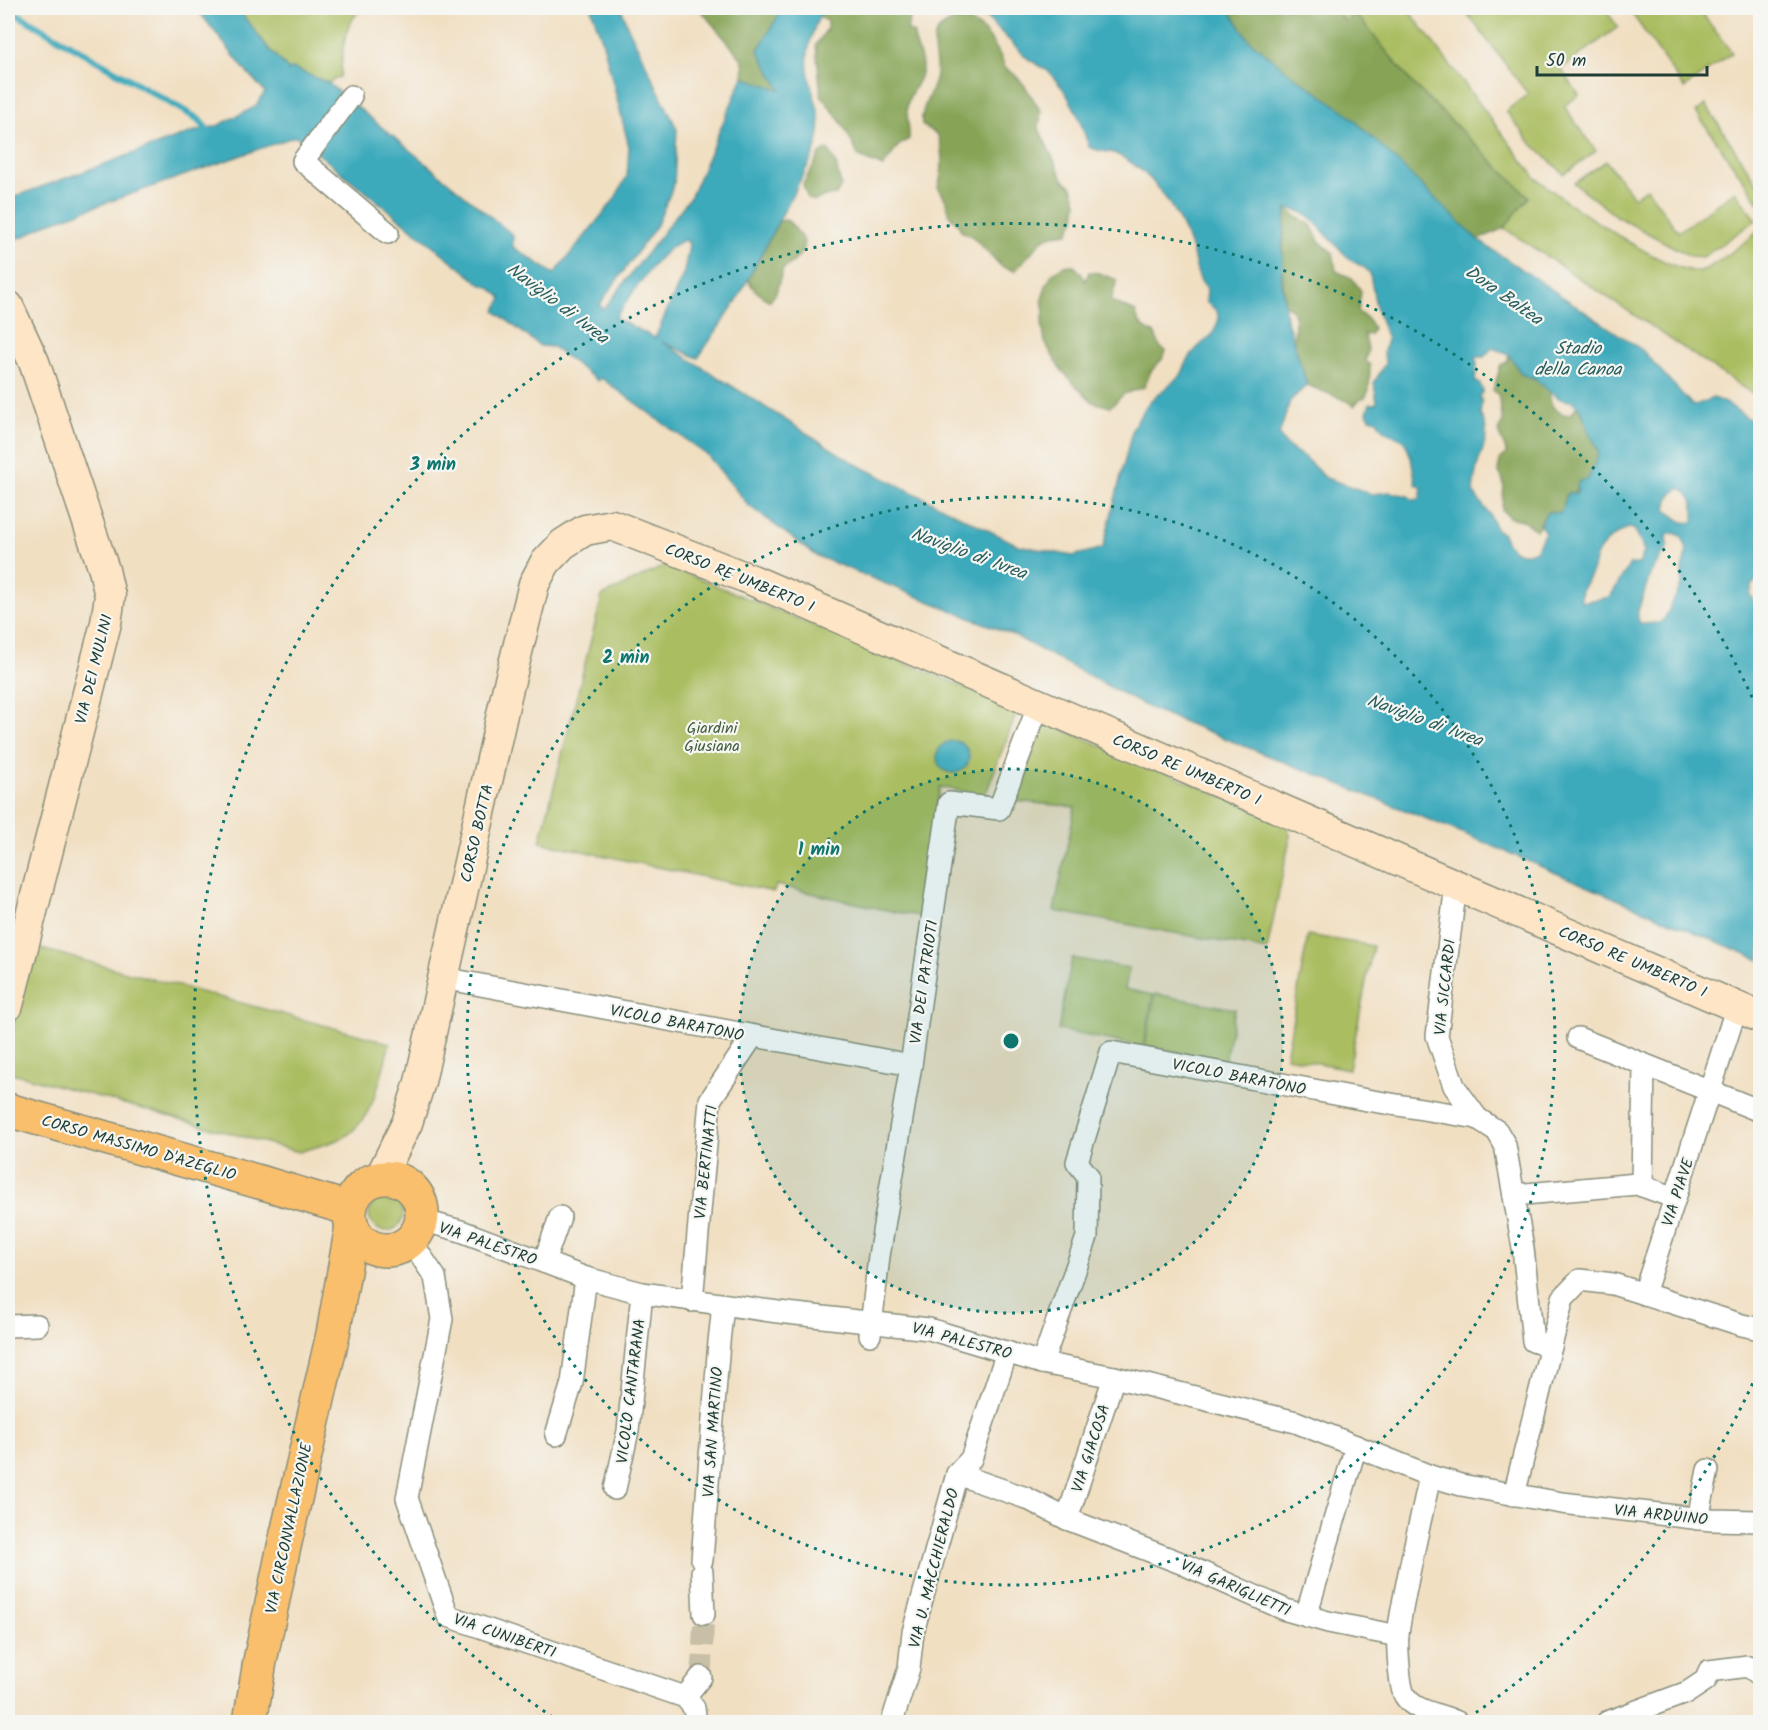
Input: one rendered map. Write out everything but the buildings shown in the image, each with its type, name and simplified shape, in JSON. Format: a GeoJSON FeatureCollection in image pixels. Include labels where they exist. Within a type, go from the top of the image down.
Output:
{"type":"FeatureCollection","features":[{"type":"Feature","properties":{"kind":"main road","name":"VIA DEI MULINI"},"geometry":{"type":"LineString","coordinates":[[8,306],[34,362],[104,570],[110,596],[106,623],[8,1005]]}},
{"type":"Feature","properties":{"kind":"main road","name":"CORSO RE UMBERTO I"},"geometry":{"type":"LineString","coordinates":[[612,525],[752,580],[1749,1011]]}},
{"type":"Feature","properties":{"kind":"main road","name":"CORSO BOTTA"},"geometry":{"type":"LineString","coordinates":[[361,1200],[408,1123],[420,1082],[507,692],[534,584],[545,563],[562,544],[585,530],[612,525]]}},
{"type":"Feature","properties":{"kind":"main road","name":"CORSO MASSIMO D'AZEGLIO"},"geometry":{"type":"LineString","coordinates":[[8,1110],[270,1185],[361,1200]]}},
{"type":"Feature","properties":{"kind":"main road"},"geometry":{"type":"LineString","coordinates":[[396,1179],[412,1189],[421,1205],[407,1236],[352,1293],[333,1334],[361,1200],[396,1179]]}},
{"type":"Feature","properties":{"kind":"main road"},"geometry":{"type":"LineString","coordinates":[[361,1200],[357,1235],[366,1244],[377,1249],[407,1236]]}},
{"type":"Feature","properties":{"kind":"main road","name":"VIA CIRCONVALLAZIONE"},"geometry":{"type":"LineString","coordinates":[[250,1722],[285,1540],[333,1334]]}},
{"type":"Feature","properties":{"kind":"street"},"geometry":{"type":"LineString","coordinates":[[351,96],[303,161],[388,233]]}},
{"type":"Feature","properties":{"kind":"street","name":"VIA DEI PATRIOTI"},"geometry":{"type":"LineString","coordinates":[[870,1328],[882,1235],[911,1065],[949,803],[999,808],[1039,704]]}},
{"type":"Feature","properties":{"kind":"street","name":"VIA SICCARDI"},"geometry":{"type":"LineString","coordinates":[[1456,885],[1437,1036],[1454,1086],[1477,1118]]}},
{"type":"Feature","properties":{"kind":"street","name":"VICOLO BARATONO"},"geometry":{"type":"LineString","coordinates":[[444,978],[911,1065]]}},
{"type":"Feature","properties":{"kind":"street","name":"VIA PIAVE"},"geometry":{"type":"LineString","coordinates":[[1644,1294],[1710,1091],[1749,1011]]}},
{"type":"Feature","properties":{"kind":"street","name":"VIA BERTINATTI"},"geometry":{"type":"LineString","coordinates":[[692,1301],[710,1100],[753,1036]]}},
{"type":"Feature","properties":{"kind":"street"},"geometry":{"type":"LineString","coordinates":[[1578,1038],[1761,1111]]}},
{"type":"Feature","properties":{"kind":"street","name":"VICOLO BARATONO"},"geometry":{"type":"LineString","coordinates":[[1042,1363],[1088,1237],[1088,1176],[1077,1162],[1111,1052],[1367,1100],[1477,1118]]}},
{"type":"Feature","properties":{"kind":"street"},"geometry":{"type":"LineString","coordinates":[[1642,1186],[1644,1065]]}},
{"type":"Feature","properties":{"kind":"street"},"geometry":{"type":"LineString","coordinates":[[1477,1118],[1497,1131],[1505,1145],[1523,1248],[1533,1341],[1551,1347]]}},
{"type":"Feature","properties":{"kind":"street"},"geometry":{"type":"LineString","coordinates":[[1514,1196],[1637,1184],[1675,1198]]}},
{"type":"Feature","properties":{"kind":"street"},"geometry":{"type":"LineString","coordinates":[[544,1262],[560,1217]]}},
{"type":"Feature","properties":{"kind":"street","name":"VIA PALESTRO"},"geometry":{"type":"LineString","coordinates":[[407,1236],[461,1231],[586,1278],[642,1293],[870,1328],[929,1329],[1042,1363],[1114,1377],[1296,1422],[1430,1476],[1461,1485],[1514,1495]]}},
{"type":"Feature","properties":{"kind":"street","name":"VIA CUNIBERTI"},"geometry":{"type":"LineString","coordinates":[[407,1236],[435,1277],[442,1319],[407,1498],[448,1616],[685,1697]]}},
{"type":"Feature","properties":{"kind":"street"},"geometry":{"type":"LineString","coordinates":[[556,1435],[572,1383],[586,1278]]}},
{"type":"Feature","properties":{"kind":"street"},"geometry":{"type":"LineString","coordinates":[[1514,1495],[1563,1298],[1580,1280],[1613,1284],[1761,1329]]}},
{"type":"Feature","properties":{"kind":"street","name":"VICOLO CANTARANA"},"geometry":{"type":"LineString","coordinates":[[615,1489],[628,1431],[642,1293]]}},
{"type":"Feature","properties":{"kind":"street","name":"VIA SAN MARTINO"},"geometry":{"type":"LineString","coordinates":[[704,1614],[702,1566],[718,1342],[723,1305]]}},
{"type":"Feature","properties":{"kind":"street"},"geometry":{"type":"LineString","coordinates":[[8,1326],[37,1325]]}},
{"type":"Feature","properties":{"kind":"street","name":"VIA U. MACCHIERALDO"},"geometry":{"type":"LineString","coordinates":[[892,1722],[909,1668],[913,1632],[957,1474],[971,1459],[1006,1352]]}},
{"type":"Feature","properties":{"kind":"street","name":"VIA GIACOSA"},"geometry":{"type":"LineString","coordinates":[[1067,1519],[1114,1377]]}},
{"type":"Feature","properties":{"kind":"street"},"geometry":{"type":"LineString","coordinates":[[1306,1616],[1356,1446]]}},
{"type":"Feature","properties":{"kind":"street"},"geometry":{"type":"LineString","coordinates":[[1698,1519],[1708,1470]]}},
{"type":"Feature","properties":{"kind":"street","name":"VIA GARIGLIETTI"},"geometry":{"type":"LineString","coordinates":[[957,1474],[1026,1498],[1067,1519],[1182,1563],[1286,1610],[1398,1636]]}},
{"type":"Feature","properties":{"kind":"street"},"geometry":{"type":"LineString","coordinates":[[1430,1476],[1398,1636],[1403,1694],[1416,1708],[1457,1722]]}},
{"type":"Feature","properties":{"kind":"street","name":"VIA ARDUINO"},"geometry":{"type":"LineString","coordinates":[[1514,1495],[1698,1519],[1761,1521]]}},
{"type":"Feature","properties":{"kind":"street"},"geometry":{"type":"LineString","coordinates":[[1607,1722],[1688,1692],[1706,1680],[1709,1671],[1748,1666],[1761,1675]]}},
{"type":"Feature","properties":{"kind":"street"},"geometry":{"type":"LineString","coordinates":[[696,1722],[694,1708],[685,1697],[701,1677]]}},
{"type":"Feature","properties":{"kind":"green space"},"geometry":{"type":"Polygon","coordinates":[[[237,8],[362,8],[350,23],[347,32],[340,77],[328,83],[293,68],[289,70],[269,49],[237,8]]]}},
{"type":"Feature","properties":{"kind":"green space"},"geometry":{"type":"Polygon","coordinates":[[[699,8],[783,8],[758,50],[781,91],[743,77],[744,65],[741,58],[699,8]]]}},
{"type":"Feature","properties":{"kind":"green space"},"geometry":{"type":"Polygon","coordinates":[[[823,8],[911,8],[912,10],[907,30],[914,34],[922,70],[908,101],[909,139],[899,145],[883,167],[859,157],[843,125],[821,95],[816,45],[827,29],[827,21],[819,17],[823,8]]]}},
{"type":"Feature","properties":{"kind":"green space"},"geometry":{"type":"Polygon","coordinates":[[[1228,8],[1331,8],[1345,21],[1356,14],[1413,84],[1529,197],[1504,228],[1478,240],[1422,186],[1249,40],[1228,8]]]}},
{"type":"Feature","properties":{"kind":"green space"},"geometry":{"type":"Polygon","coordinates":[[[1331,8],[1407,8],[1535,177],[1615,234],[1641,249],[1685,269],[1700,271],[1721,260],[1760,230],[1760,399],[1504,228],[1528,196],[1413,84],[1356,15],[1345,21],[1331,8]]]}},
{"type":"Feature","properties":{"kind":"green space"},"geometry":{"type":"Polygon","coordinates":[[[1463,8],[1604,8],[1618,27],[1561,69],[1579,95],[1564,106],[1596,151],[1564,174],[1530,142],[1506,111],[1528,94],[1463,8]]]}},
{"type":"Feature","properties":{"kind":"green space"},"geometry":{"type":"Polygon","coordinates":[[[1628,8],[1698,8],[1732,53],[1684,88],[1628,8]]]}},
{"type":"Feature","properties":{"kind":"green space"},"geometry":{"type":"Polygon","coordinates":[[[957,19],[981,28],[997,50],[1005,68],[1026,87],[1041,111],[1039,129],[1063,179],[1072,187],[1077,201],[1075,219],[1068,233],[1043,239],[1015,271],[1002,267],[972,236],[961,231],[958,223],[950,215],[946,201],[938,187],[942,161],[938,135],[922,125],[923,112],[936,74],[935,36],[941,28],[957,19]]]}},
{"type":"Feature","properties":{"kind":"green space"},"geometry":{"type":"Polygon","coordinates":[[[1706,105],[1760,188],[1760,204],[1696,112],[1706,105]]]}},
{"type":"Feature","properties":{"kind":"green space"},"geometry":{"type":"Polygon","coordinates":[[[828,149],[836,164],[841,186],[836,195],[824,196],[815,201],[808,199],[803,184],[820,154],[828,149]]]}},
{"type":"Feature","properties":{"kind":"green space"},"geometry":{"type":"Polygon","coordinates":[[[1606,161],[1634,197],[1647,188],[1678,232],[1735,191],[1756,220],[1703,257],[1690,256],[1616,216],[1574,183],[1606,161]]]}},
{"type":"Feature","properties":{"kind":"green space"},"geometry":{"type":"Polygon","coordinates":[[[1287,208],[1295,216],[1311,225],[1319,241],[1333,253],[1336,271],[1352,278],[1361,291],[1358,312],[1368,319],[1373,328],[1370,335],[1364,334],[1368,349],[1366,361],[1370,365],[1369,390],[1365,398],[1359,400],[1354,406],[1307,385],[1294,342],[1295,319],[1292,309],[1285,305],[1283,257],[1287,208]]]}},
{"type":"Feature","properties":{"kind":"green space"},"geometry":{"type":"Polygon","coordinates":[[[786,220],[804,241],[798,258],[783,269],[776,293],[770,301],[757,292],[748,280],[779,221],[786,220]]]}},
{"type":"Feature","properties":{"kind":"green space"},"geometry":{"type":"Polygon","coordinates":[[[1073,265],[1085,281],[1089,272],[1117,280],[1111,301],[1136,312],[1140,323],[1155,334],[1160,347],[1166,351],[1151,371],[1144,387],[1124,394],[1110,407],[1093,402],[1075,385],[1059,367],[1045,342],[1042,298],[1046,286],[1052,274],[1063,266],[1073,265]]]}},
{"type":"Feature","properties":{"kind":"green space"},"geometry":{"type":"Polygon","coordinates":[[[1509,354],[1521,374],[1536,380],[1550,391],[1550,400],[1556,410],[1568,415],[1577,405],[1598,453],[1588,480],[1566,501],[1561,513],[1547,512],[1536,530],[1521,520],[1509,517],[1502,510],[1504,485],[1498,471],[1500,460],[1506,451],[1498,431],[1503,421],[1498,394],[1493,390],[1501,365],[1507,362],[1509,354]]]}},
{"type":"Feature","properties":{"kind":"green space","name":"Giardini Giusiana"},"geometry":{"type":"Polygon","coordinates":[[[666,565],[1018,709],[985,796],[940,787],[920,916],[776,885],[774,892],[540,842],[602,596],[666,565]]]}},
{"type":"Feature","properties":{"kind":"green space"},"geometry":{"type":"Polygon","coordinates":[[[1045,722],[1287,823],[1289,843],[1267,950],[1054,911],[1075,807],[1014,801],[1045,722]]]}},
{"type":"Feature","properties":{"kind":"green space"},"geometry":{"type":"Polygon","coordinates":[[[1308,935],[1373,946],[1349,1069],[1286,1057],[1308,935]]]}},
{"type":"Feature","properties":{"kind":"green space"},"geometry":{"type":"Polygon","coordinates":[[[34,947],[390,1043],[380,1082],[370,1108],[355,1129],[344,1137],[299,1152],[8,1072],[8,1044],[34,947]]]}},
{"type":"Feature","properties":{"kind":"green space"},"geometry":{"type":"Polygon","coordinates":[[[1072,958],[1129,968],[1125,989],[1153,995],[1143,1047],[1058,1030],[1072,958]]]}},
{"type":"Feature","properties":{"kind":"green space"},"geometry":{"type":"Polygon","coordinates":[[[1155,994],[1235,1009],[1225,1061],[1145,1046],[1155,994]]]}},
{"type":"Feature","properties":{"kind":"green space"},"geometry":{"type":"Polygon","coordinates":[[[386,1197],[398,1202],[403,1214],[398,1226],[386,1231],[374,1226],[369,1214],[374,1202],[386,1197]]]}},
{"type":"Feature","properties":{"kind":"water"},"geometry":{"type":"Polygon","coordinates":[[[196,8],[237,8],[269,49],[289,70],[287,72],[293,68],[328,83],[513,235],[513,247],[554,274],[614,200],[627,176],[629,147],[603,43],[591,8],[621,8],[677,129],[674,184],[657,225],[599,305],[604,309],[691,196],[743,77],[781,90],[758,50],[783,8],[823,8],[809,46],[807,62],[820,121],[813,156],[737,300],[698,358],[662,342],[854,463],[1018,545],[1073,556],[1103,548],[1133,427],[1149,402],[1181,375],[1197,348],[1213,334],[1219,319],[1217,311],[1206,302],[1207,289],[1198,274],[1191,247],[1179,219],[1162,193],[1141,170],[1129,161],[1113,153],[1089,147],[1077,113],[1064,90],[1048,71],[1028,59],[977,8],[1228,8],[1249,40],[1287,71],[1346,112],[1478,240],[1642,350],[1693,406],[1713,398],[1728,404],[1760,427],[1760,583],[1754,582],[1750,594],[1755,604],[1760,604],[1760,960],[1462,833],[1149,708],[1013,635],[817,556],[749,506],[708,456],[601,378],[598,381],[553,347],[540,346],[495,311],[502,298],[489,287],[482,285],[296,136],[46,224],[25,236],[8,241],[8,199],[195,131],[217,126],[255,107],[265,92],[196,8]],[[1287,208],[1282,242],[1281,275],[1286,317],[1307,385],[1290,401],[1279,435],[1287,446],[1304,457],[1326,478],[1372,494],[1390,492],[1408,496],[1413,500],[1420,499],[1422,488],[1416,484],[1405,441],[1383,430],[1377,420],[1370,418],[1367,413],[1370,403],[1377,402],[1374,383],[1385,364],[1384,351],[1387,339],[1376,307],[1370,274],[1365,268],[1349,259],[1311,218],[1287,208]],[[686,240],[677,244],[657,261],[615,318],[655,338],[684,272],[689,245],[686,240]],[[1492,348],[1484,357],[1475,357],[1477,364],[1475,381],[1480,384],[1483,391],[1480,396],[1482,402],[1480,415],[1484,421],[1486,434],[1476,470],[1473,492],[1490,515],[1496,529],[1503,534],[1512,549],[1520,553],[1528,553],[1536,550],[1545,532],[1540,525],[1547,512],[1561,513],[1567,495],[1578,491],[1579,481],[1588,479],[1598,455],[1598,449],[1588,430],[1582,411],[1572,401],[1555,396],[1536,380],[1521,374],[1509,354],[1492,348]],[[1681,488],[1669,499],[1666,510],[1681,521],[1693,522],[1694,507],[1691,499],[1681,488]],[[1628,528],[1598,552],[1592,571],[1582,589],[1581,602],[1610,597],[1630,564],[1639,564],[1644,552],[1634,529],[1628,528]],[[1675,533],[1667,535],[1668,547],[1651,572],[1638,611],[1641,624],[1659,623],[1664,619],[1682,584],[1682,569],[1687,550],[1682,537],[1675,533]]]}},
{"type":"Feature","properties":{"kind":"water"},"geometry":{"type":"Polygon","coordinates":[[[953,741],[964,746],[969,757],[964,768],[953,773],[942,768],[937,757],[942,746],[953,741]]]}},
{"type":"Feature","properties":{"kind":"waterway"},"geometry":{"type":"LineString","coordinates":[[8,9],[198,119],[211,134]]}},
{"type":"Feature","properties":{"kind":"tunnel"},"geometry":{"type":"LineString","coordinates":[[701,1677],[704,1614]]}},
{"type":"Feature","properties":{"kind":"water label","name":"Dora Baltea"},"geometry":{"type":"Point","coordinates":[1504,295]}},
{"type":"Feature","properties":{"kind":"water label","name":"Naviglio di Ivrea"},"geometry":{"type":"Point","coordinates":[558,303]}},
{"type":"Feature","properties":{"kind":"water label","name":"Stadio della Canoa"},"geometry":{"type":"Point","coordinates":[1578,358]}},
{"type":"Feature","properties":{"kind":"water label","name":"Naviglio di Ivrea"},"geometry":{"type":"Point","coordinates":[969,553]}},
{"type":"Feature","properties":{"kind":"water label","name":"Naviglio di Ivrea"},"geometry":{"type":"Point","coordinates":[1425,720]}}]}
